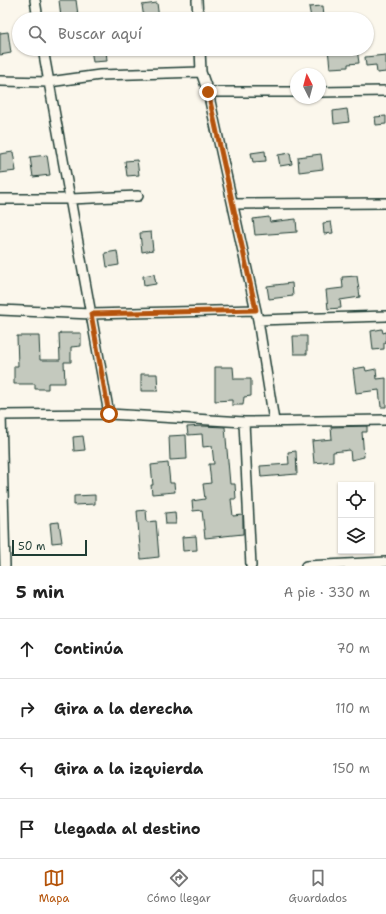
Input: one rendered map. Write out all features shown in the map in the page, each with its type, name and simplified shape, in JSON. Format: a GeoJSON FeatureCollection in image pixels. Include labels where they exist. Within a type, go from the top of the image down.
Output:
{"type":"FeatureCollection","features":[{"type":"Feature","properties":{"kind":"street"},"geometry":{"type":"LineString","coordinates":[[34,0],[37,12]]}},
{"type":"Feature","properties":{"kind":"street"},"geometry":{"type":"LineString","coordinates":[[196,0],[197,12]]}},
{"type":"Feature","properties":{"kind":"street"},"geometry":{"type":"LineString","coordinates":[[44,56],[109,414]]}},
{"type":"Feature","properties":{"kind":"street"},"geometry":{"type":"LineString","coordinates":[[200,56],[201,72],[208,92],[256,310],[274,421]]}},
{"type":"Feature","properties":{"kind":"street"},"geometry":{"type":"LineString","coordinates":[[0,81],[49,82],[100,75],[201,72]]}},
{"type":"Feature","properties":{"kind":"street"},"geometry":{"type":"LineString","coordinates":[[326,92],[386,91]]}},
{"type":"Feature","properties":{"kind":"street"},"geometry":{"type":"LineString","coordinates":[[208,92],[290,92]]}},
{"type":"Feature","properties":{"kind":"street"},"geometry":{"type":"LineString","coordinates":[[0,199],[70,199],[138,196]]}},
{"type":"Feature","properties":{"kind":"street"},"geometry":{"type":"LineString","coordinates":[[233,204],[386,203]]}},
{"type":"Feature","properties":{"kind":"street"},"geometry":{"type":"LineString","coordinates":[[0,310],[91,314],[256,310]]}},
{"type":"Feature","properties":{"kind":"street"},"geometry":{"type":"LineString","coordinates":[[258,320],[386,316]]}},
{"type":"Feature","properties":{"kind":"street"},"geometry":{"type":"LineString","coordinates":[[6,566],[1,473],[0,415],[109,414],[244,422],[386,420]]}},
{"type":"Feature","properties":{"kind":"street"},"geometry":{"type":"LineString","coordinates":[[244,422],[251,566]]}},
{"type":"Feature","properties":{"kind":"street"},"geometry":{"type":"LineString","coordinates":[[306,566],[386,562]]}},
{"type":"Feature","properties":{"kind":"building"},"geometry":{"type":"Polygon","coordinates":[[[59,0],[76,0],[78,12],[60,12],[59,0]]]}},
{"type":"Feature","properties":{"kind":"building"},"geometry":{"type":"Polygon","coordinates":[[[157,3],[158,12],[143,12],[142,5],[157,3]]]}},
{"type":"Feature","properties":{"kind":"building"},"geometry":{"type":"Polygon","coordinates":[[[323,6],[324,12],[310,12],[309,7],[323,6]]]}},
{"type":"Feature","properties":{"kind":"building"},"geometry":{"type":"Polygon","coordinates":[[[8,32],[11,53],[0,55],[0,33],[8,32]]]}},
{"type":"Feature","properties":{"kind":"building"},"geometry":{"type":"Polygon","coordinates":[[[386,55],[386,72],[377,73],[376,65],[366,66],[365,57],[386,55]]]}},
{"type":"Feature","properties":{"kind":"building"},"geometry":{"type":"Polygon","coordinates":[[[92,56],[107,56],[107,61],[93,62],[92,56]]]}},
{"type":"Feature","properties":{"kind":"building"},"geometry":{"type":"Polygon","coordinates":[[[329,56],[358,56],[359,63],[348,64],[348,67],[330,68],[329,56]]]}},
{"type":"Feature","properties":{"kind":"building"},"geometry":{"type":"Polygon","coordinates":[[[347,109],[349,122],[334,124],[333,111],[347,109]]]}},
{"type":"Feature","properties":{"kind":"building"},"geometry":{"type":"Polygon","coordinates":[[[386,116],[386,124],[376,125],[375,117],[386,116]]]}},
{"type":"Feature","properties":{"kind":"building"},"geometry":{"type":"Polygon","coordinates":[[[265,151],[266,161],[253,162],[251,153],[265,151]]]}},
{"type":"Feature","properties":{"kind":"building"},"geometry":{"type":"Polygon","coordinates":[[[13,152],[16,171],[0,173],[0,154],[13,152]]]}},
{"type":"Feature","properties":{"kind":"building"},"geometry":{"type":"Polygon","coordinates":[[[290,153],[292,164],[280,166],[278,155],[290,153]]]}},
{"type":"Feature","properties":{"kind":"building"},"geometry":{"type":"Polygon","coordinates":[[[321,154],[323,169],[299,172],[298,157],[321,154]]]}},
{"type":"Feature","properties":{"kind":"building"},"geometry":{"type":"Polygon","coordinates":[[[47,155],[50,175],[33,177],[30,157],[47,155]]]}},
{"type":"Feature","properties":{"kind":"building"},"geometry":{"type":"Polygon","coordinates":[[[137,160],[139,175],[127,176],[125,161],[137,160]]]}},
{"type":"Feature","properties":{"kind":"building"},"geometry":{"type":"Polygon","coordinates":[[[269,217],[270,222],[296,219],[297,232],[255,235],[253,219],[269,217]]]}},
{"type":"Feature","properties":{"kind":"building"},"geometry":{"type":"Polygon","coordinates":[[[331,222],[333,233],[324,234],[323,223],[331,222]]]}},
{"type":"Feature","properties":{"kind":"building"},"geometry":{"type":"Polygon","coordinates":[[[151,232],[153,250],[142,252],[140,233],[151,232]]]}},
{"type":"Feature","properties":{"kind":"building"},"geometry":{"type":"Polygon","coordinates":[[[117,251],[119,265],[107,267],[105,253],[117,251]]]}},
{"type":"Feature","properties":{"kind":"building"},"geometry":{"type":"Polygon","coordinates":[[[154,274],[156,284],[144,286],[143,276],[154,274]]]}},
{"type":"Feature","properties":{"kind":"building"},"geometry":{"type":"Polygon","coordinates":[[[357,276],[360,297],[340,300],[341,308],[328,309],[326,290],[343,288],[342,277],[357,276]]]}},
{"type":"Feature","properties":{"kind":"building"},"geometry":{"type":"Polygon","coordinates":[[[292,283],[293,296],[269,299],[267,286],[292,283]]]}},
{"type":"Feature","properties":{"kind":"building"},"geometry":{"type":"Polygon","coordinates":[[[382,329],[383,333],[386,332],[386,343],[384,343],[384,349],[373,350],[371,331],[382,329]]]}},
{"type":"Feature","properties":{"kind":"building"},"geometry":{"type":"Polygon","coordinates":[[[81,333],[81,346],[71,347],[71,362],[64,362],[65,383],[48,383],[48,389],[35,389],[35,384],[14,384],[14,366],[18,366],[17,336],[39,336],[40,360],[60,360],[59,334],[81,333]]]}},
{"type":"Feature","properties":{"kind":"building"},"geometry":{"type":"Polygon","coordinates":[[[293,336],[307,336],[307,354],[294,354],[293,336]]]}},
{"type":"Feature","properties":{"kind":"building"},"geometry":{"type":"Polygon","coordinates":[[[215,367],[233,367],[234,379],[251,379],[251,396],[244,397],[243,405],[232,405],[232,400],[215,401],[215,367]]]}},
{"type":"Feature","properties":{"kind":"building"},"geometry":{"type":"Polygon","coordinates":[[[365,367],[366,371],[376,369],[377,379],[386,378],[386,407],[381,407],[379,390],[356,393],[353,369],[365,367]]]}},
{"type":"Feature","properties":{"kind":"building"},"geometry":{"type":"Polygon","coordinates":[[[141,374],[157,374],[158,391],[141,391],[141,374]]]}},
{"type":"Feature","properties":{"kind":"building"},"geometry":{"type":"Polygon","coordinates":[[[367,426],[367,432],[362,432],[364,457],[351,460],[350,450],[333,452],[333,461],[314,463],[312,441],[332,439],[331,427],[367,426]]]}},
{"type":"Feature","properties":{"kind":"building"},"geometry":{"type":"Polygon","coordinates":[[[187,427],[225,427],[230,484],[235,484],[236,499],[231,499],[233,516],[243,515],[243,534],[205,538],[202,510],[193,511],[192,501],[205,499],[203,484],[211,483],[209,464],[214,464],[212,446],[203,447],[202,434],[188,435],[187,427]]]}},
{"type":"Feature","properties":{"kind":"building"},"geometry":{"type":"Polygon","coordinates":[[[186,435],[187,459],[170,460],[169,436],[186,435]]]}},
{"type":"Feature","properties":{"kind":"building"},"geometry":{"type":"Polygon","coordinates":[[[83,436],[85,450],[74,451],[73,437],[83,436]]]}},
{"type":"Feature","properties":{"kind":"building"},"geometry":{"type":"Polygon","coordinates":[[[296,451],[297,474],[261,477],[260,466],[289,464],[288,452],[296,451]]]}},
{"type":"Feature","properties":{"kind":"building"},"geometry":{"type":"Polygon","coordinates":[[[168,463],[170,483],[174,483],[175,492],[152,494],[151,485],[153,485],[151,465],[168,463]]]}},
{"type":"Feature","properties":{"kind":"building"},"geometry":{"type":"Polygon","coordinates":[[[95,495],[95,504],[74,505],[74,496],[95,495]]]}},
{"type":"Feature","properties":{"kind":"building"},"geometry":{"type":"Polygon","coordinates":[[[146,510],[147,522],[156,521],[159,557],[141,559],[137,511],[146,510]]]}},
{"type":"Feature","properties":{"kind":"building"},"geometry":{"type":"Polygon","coordinates":[[[175,512],[176,524],[166,524],[165,513],[175,512]]]}},
{"type":"Feature","properties":{"kind":"building"},"geometry":{"type":"Polygon","coordinates":[[[59,522],[62,542],[52,543],[50,523],[59,522]]]}},
{"type":"Feature","properties":{"kind":"building"},"geometry":{"type":"Polygon","coordinates":[[[196,536],[197,550],[183,551],[182,537],[196,536]]]}},
{"type":"Feature","properties":{"kind":"route"},"geometry":{"type":"LineString","coordinates":[[109,414],[91,314],[256,310],[208,92]]}}]}
